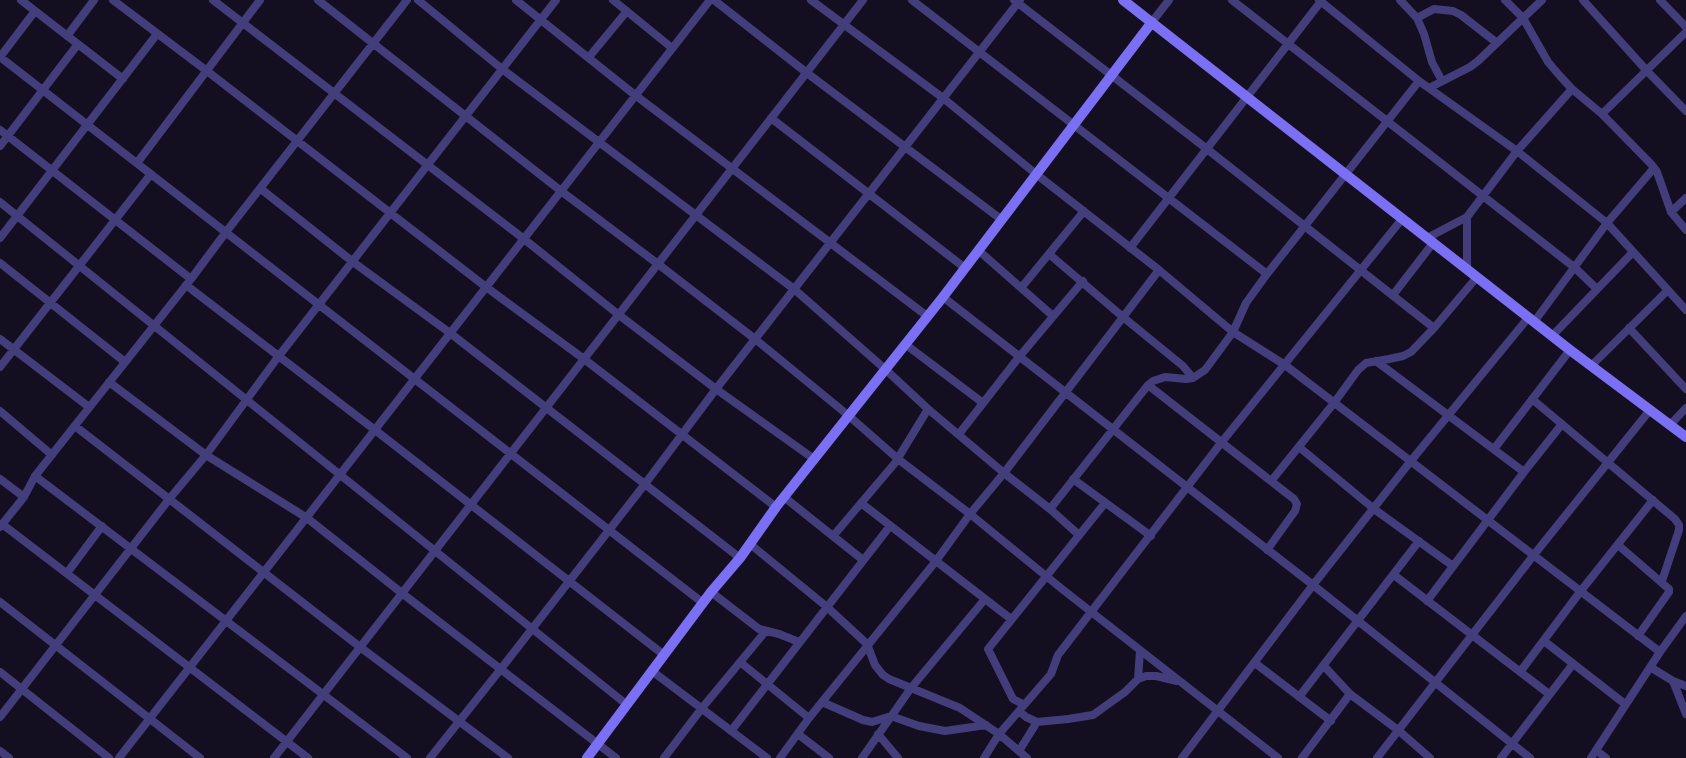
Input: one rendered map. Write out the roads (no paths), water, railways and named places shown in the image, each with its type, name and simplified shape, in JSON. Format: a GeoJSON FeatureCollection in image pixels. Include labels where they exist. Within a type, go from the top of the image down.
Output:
{"type":"FeatureCollection","features":[{"type":"Feature","properties":{"kind":"street"},"geometry":{"type":"LineString","coordinates":[[21,0],[123,79]]}},
{"type":"Feature","properties":{"kind":"street"},"geometry":{"type":"LineString","coordinates":[[67,36],[94,0]]}},
{"type":"Feature","properties":{"kind":"street"},"geometry":{"type":"LineString","coordinates":[[113,0],[776,508]]}},
{"type":"Feature","properties":{"kind":"street"},"geometry":{"type":"LineString","coordinates":[[213,0],[716,389],[814,459]]}},
{"type":"Feature","properties":{"kind":"street"},"geometry":{"type":"LineString","coordinates":[[137,163],[260,0]]}},
{"type":"Feature","properties":{"kind":"street"},"geometry":{"type":"LineString","coordinates":[[318,0],[755,339],[898,459],[1278,758]]}},
{"type":"Feature","properties":{"kind":"street"},"geometry":{"type":"LineString","coordinates":[[308,758],[1,525],[24,496],[35,475],[407,0]]}},
{"type":"Feature","properties":{"kind":"street"},"geometry":{"type":"LineString","coordinates":[[418,0],[598,143],[794,289],[928,409],[1079,535]]}},
{"type":"Feature","properties":{"kind":"street"},"geometry":{"type":"LineString","coordinates":[[516,0],[635,96],[928,316]]}},
{"type":"Feature","properties":{"kind":"street"},"geometry":{"type":"LineString","coordinates":[[0,717],[206,455],[278,357],[556,0]]}},
{"type":"Feature","properties":{"kind":"street"},"geometry":{"type":"LineString","coordinates":[[613,0],[672,48]]}},
{"type":"Feature","properties":{"kind":"street"},"geometry":{"type":"LineString","coordinates":[[119,758],[712,0],[1002,220]]}},
{"type":"Feature","properties":{"kind":"street"},"geometry":{"type":"LineString","coordinates":[[811,0],[943,98],[1233,331],[1285,365],[1660,652]]}},
{"type":"Feature","properties":{"kind":"street"},"geometry":{"type":"LineString","coordinates":[[274,758],[863,0]]}},
{"type":"Feature","properties":{"kind":"street"},"geometry":{"type":"LineString","coordinates":[[912,0],[1267,274]]}},
{"type":"Feature","properties":{"kind":"street"},"geometry":{"type":"LineString","coordinates":[[1122,0],[1531,320],[1686,437]]}},
{"type":"Feature","properties":{"kind":"street"},"geometry":{"type":"LineString","coordinates":[[587,758],[711,592],[943,297],[1169,0]]}},
{"type":"Feature","properties":{"kind":"street"},"geometry":{"type":"LineString","coordinates":[[1231,0],[1574,267],[1597,289]]}},
{"type":"Feature","properties":{"kind":"street"},"geometry":{"type":"LineString","coordinates":[[1130,248],[1321,0],[1419,81],[1517,151],[1607,223],[1686,310]]}},
{"type":"Feature","properties":{"kind":"street"},"geometry":{"type":"LineString","coordinates":[[1400,0],[1417,18],[1432,62],[1442,81]]}},
{"type":"Feature","properties":{"kind":"street"},"geometry":{"type":"LineString","coordinates":[[1505,0],[1523,18],[1548,62],[1654,168],[1671,212],[1686,230]]}},
{"type":"Feature","properties":{"kind":"street"},"geometry":{"type":"LineString","coordinates":[[1429,88],[1470,67],[1542,0]]}},
{"type":"Feature","properties":{"kind":"street"},"geometry":{"type":"LineString","coordinates":[[1583,0],[1686,111]]}},
{"type":"Feature","properties":{"kind":"street"},"geometry":{"type":"LineString","coordinates":[[1602,114],[1686,30],[1660,0]]}},
{"type":"Feature","properties":{"kind":"street"},"geometry":{"type":"LineString","coordinates":[[430,758],[1017,1],[1434,328]]}},
{"type":"Feature","properties":{"kind":"street"},"geometry":{"type":"LineString","coordinates":[[1417,18],[1434,9],[1453,11],[1497,43]]}},
{"type":"Feature","properties":{"kind":"street"},"geometry":{"type":"LineString","coordinates":[[35,11],[0,57],[703,603]]}},
{"type":"Feature","properties":{"kind":"street"},"geometry":{"type":"LineString","coordinates":[[589,57],[627,11]]}},
{"type":"Feature","properties":{"kind":"street"},"geometry":{"type":"LineString","coordinates":[[0,238],[157,34]]}},
{"type":"Feature","properties":{"kind":"street"},"geometry":{"type":"LineString","coordinates":[[0,146],[78,44]]}},
{"type":"Feature","properties":{"kind":"street"},"geometry":{"type":"LineString","coordinates":[[1050,509],[1148,385],[1165,377],[1193,378],[1205,370],[1233,331],[1246,303],[1267,274],[1419,81]]}},
{"type":"Feature","properties":{"kind":"street"},"geometry":{"type":"LineString","coordinates":[[1393,295],[1430,241],[1467,217],[1517,151],[1573,89]]}},
{"type":"Feature","properties":{"kind":"street"},"geometry":{"type":"LineString","coordinates":[[771,118],[965,268]]}},
{"type":"Feature","properties":{"kind":"street"},"geometry":{"type":"LineString","coordinates":[[0,130],[115,219],[278,357],[664,654]]}},
{"type":"Feature","properties":{"kind":"street"},"geometry":{"type":"LineString","coordinates":[[1182,758],[1410,462],[1531,320],[1654,168]]}},
{"type":"Feature","properties":{"kind":"street"},"geometry":{"type":"LineString","coordinates":[[0,367],[151,174]]}},
{"type":"Feature","properties":{"kind":"street"},"geometry":{"type":"LineString","coordinates":[[261,189],[740,558]]}},
{"type":"Feature","properties":{"kind":"street"},"geometry":{"type":"LineString","coordinates":[[1671,212],[1686,198]]}},
{"type":"Feature","properties":{"kind":"street"},"geometry":{"type":"LineString","coordinates":[[0,202],[626,704]]}},
{"type":"Feature","properties":{"kind":"street"},"geometry":{"type":"LineString","coordinates":[[1021,288],[1084,211]]}},
{"type":"Feature","properties":{"kind":"street"},"geometry":{"type":"LineString","coordinates":[[1467,217],[1467,270]]}},
{"type":"Feature","properties":{"kind":"street"},"geometry":{"type":"LineString","coordinates":[[984,758],[1020,707],[1051,674],[1058,655],[1221,443],[1402,219]]}},
{"type":"Feature","properties":{"kind":"street"},"geometry":{"type":"LineString","coordinates":[[978,250],[1053,316]]}},
{"type":"Feature","properties":{"kind":"street"},"geometry":{"type":"LineString","coordinates":[[1552,336],[1633,252]]}},
{"type":"Feature","properties":{"kind":"street"},"geometry":{"type":"LineString","coordinates":[[1049,254],[1183,366],[1193,378]]}},
{"type":"Feature","properties":{"kind":"street"},"geometry":{"type":"LineString","coordinates":[[0,263],[125,362]]}},
{"type":"Feature","properties":{"kind":"street"},"geometry":{"type":"LineString","coordinates":[[780,758],[867,643],[936,561],[1159,270]]}},
{"type":"Feature","properties":{"kind":"street"},"geometry":{"type":"LineString","coordinates":[[1272,480],[1358,370],[1366,363],[1410,352],[1477,277]]}},
{"type":"Feature","properties":{"kind":"street"},"geometry":{"type":"LineString","coordinates":[[959,434],[1083,281]]}},
{"type":"Feature","properties":{"kind":"street"},"geometry":{"type":"LineString","coordinates":[[1591,366],[1668,290]]}},
{"type":"Feature","properties":{"kind":"street"},"geometry":{"type":"LineString","coordinates":[[943,297],[1530,758]]}},
{"type":"Feature","properties":{"kind":"street"},"geometry":{"type":"LineString","coordinates":[[1629,328],[1686,388]]}},
{"type":"Feature","properties":{"kind":"street"},"geometry":{"type":"LineString","coordinates":[[0,339],[89,407]]}},
{"type":"Feature","properties":{"kind":"street"},"geometry":{"type":"LineString","coordinates":[[905,344],[983,404]]}},
{"type":"Feature","properties":{"kind":"street"},"geometry":{"type":"LineString","coordinates":[[1494,449],[1570,350]]}},
{"type":"Feature","properties":{"kind":"street"},"geometry":{"type":"LineString","coordinates":[[1376,360],[1524,472]]}},
{"type":"Feature","properties":{"kind":"street"},"geometry":{"type":"LineString","coordinates":[[109,382],[206,455],[307,518],[616,758]]}},
{"type":"Feature","properties":{"kind":"street"},"geometry":{"type":"LineString","coordinates":[[1148,385],[1294,499],[1297,504],[1295,511],[1267,550]]}},
{"type":"Feature","properties":{"kind":"street"},"geometry":{"type":"LineString","coordinates":[[1532,399],[1675,519],[1679,530],[1662,582]]}},
{"type":"Feature","properties":{"kind":"street"},"geometry":{"type":"LineString","coordinates":[[1670,425],[1686,408]]}},
{"type":"Feature","properties":{"kind":"street"},"geometry":{"type":"LineString","coordinates":[[834,535],[898,459],[928,409]]}},
{"type":"Feature","properties":{"kind":"street"},"geometry":{"type":"LineString","coordinates":[[1377,758],[1650,410]]}},
{"type":"Feature","properties":{"kind":"street"},"geometry":{"type":"LineString","coordinates":[[0,411],[52,455]]}},
{"type":"Feature","properties":{"kind":"street"},"geometry":{"type":"LineString","coordinates":[[1427,601],[1562,424]]}},
{"type":"Feature","properties":{"kind":"street"},"geometry":{"type":"LineString","coordinates":[[75,426],[508,758]]}},
{"type":"Feature","properties":{"kind":"street"},"geometry":{"type":"LineString","coordinates":[[1299,447],[1374,509],[1453,566]]}},
{"type":"Feature","properties":{"kind":"street"},"geometry":{"type":"LineString","coordinates":[[35,475],[407,758]]}},
{"type":"Feature","properties":{"kind":"street"},"geometry":{"type":"LineString","coordinates":[[0,479],[24,496]]}},
{"type":"Feature","properties":{"kind":"street"},"geometry":{"type":"LineString","coordinates":[[1073,479],[1151,536]]}},
{"type":"Feature","properties":{"kind":"street"},"geometry":{"type":"LineString","coordinates":[[784,497],[863,560]]}},
{"type":"Feature","properties":{"kind":"street"},"geometry":{"type":"LineString","coordinates":[[1520,672],[1653,500]]}},
{"type":"Feature","properties":{"kind":"street"},"geometry":{"type":"LineString","coordinates":[[861,503],[1011,619]]}},
{"type":"Feature","properties":{"kind":"street"},"geometry":{"type":"LineString","coordinates":[[1105,503],[988,649],[1013,699],[1026,717],[1037,722],[1093,715],[1138,679],[1146,676],[1180,682]]}},
{"type":"Feature","properties":{"kind":"street"},"geometry":{"type":"LineString","coordinates":[[67,573],[102,526]]}},
{"type":"Feature","properties":{"kind":"street"},"geometry":{"type":"LineString","coordinates":[[731,731],[890,526]]}},
{"type":"Feature","properties":{"kind":"street"},"geometry":{"type":"LineString","coordinates":[[1299,697],[1419,541]]}},
{"type":"Feature","properties":{"kind":"street"},"geometry":{"type":"LineString","coordinates":[[750,544],[867,643],[875,665],[889,679],[960,708],[999,734],[1024,756],[1037,722]]}},
{"type":"Feature","properties":{"kind":"street"},"geometry":{"type":"LineString","coordinates":[[1618,545],[1668,587],[1669,592],[1638,636]]}},
{"type":"Feature","properties":{"kind":"street"},"geometry":{"type":"LineString","coordinates":[[1394,575],[1549,694]]}},
{"type":"Feature","properties":{"kind":"street"},"geometry":{"type":"LineString","coordinates":[[711,592],[759,629],[799,642]]}},
{"type":"Feature","properties":{"kind":"street"},"geometry":{"type":"LineString","coordinates":[[862,758],[911,688],[985,599]]}},
{"type":"Feature","properties":{"kind":"street"},"geometry":{"type":"LineString","coordinates":[[0,602],[200,758]]}},
{"type":"Feature","properties":{"kind":"street"},"geometry":{"type":"LineString","coordinates":[[1606,758],[1594,754],[1686,616]]}},
{"type":"Feature","properties":{"kind":"street"},"geometry":{"type":"LineString","coordinates":[[668,756],[702,708],[765,632]]}},
{"type":"Feature","properties":{"kind":"street"},"geometry":{"type":"LineString","coordinates":[[1544,641],[1625,704]]}},
{"type":"Feature","properties":{"kind":"street"},"geometry":{"type":"LineString","coordinates":[[1138,679],[1140,651]]}},
{"type":"Feature","properties":{"kind":"street"},"geometry":{"type":"LineString","coordinates":[[740,662],[809,718]]}},
{"type":"Feature","properties":{"kind":"street"},"geometry":{"type":"LineString","coordinates":[[1255,663],[1331,721]]}},
{"type":"Feature","properties":{"kind":"street"},"geometry":{"type":"LineString","coordinates":[[1501,758],[1573,664]]}},
{"type":"Feature","properties":{"kind":"street"},"geometry":{"type":"LineString","coordinates":[[1324,667],[1350,694],[1430,758]]}},
{"type":"Feature","properties":{"kind":"street"},"geometry":{"type":"LineString","coordinates":[[1650,667],[1686,687]]}},
{"type":"Feature","properties":{"kind":"street"},"geometry":{"type":"LineString","coordinates":[[652,671],[767,758]]}},
{"type":"Feature","properties":{"kind":"street"},"geometry":{"type":"LineString","coordinates":[[0,672],[109,758]]}},
{"type":"Feature","properties":{"kind":"street"},"geometry":{"type":"LineString","coordinates":[[1673,681],[1686,714]]}},
{"type":"Feature","properties":{"kind":"street"},"geometry":{"type":"LineString","coordinates":[[1303,758],[1350,694]]}},
{"type":"Feature","properties":{"kind":"street"},"geometry":{"type":"LineString","coordinates":[[822,702],[863,720],[878,721],[891,716],[919,726],[945,731],[986,725]]}},
{"type":"Feature","properties":{"kind":"street"},"geometry":{"type":"LineString","coordinates":[[798,734],[829,758]]}},
{"type":"Feature","properties":{"kind":"street"},"geometry":{"type":"LineString","coordinates":[[878,734],[898,758]]}},
{"type":"Feature","properties":{"kind":"street"},"geometry":{"type":"LineString","coordinates":[[0,751],[9,758]]}}]}
